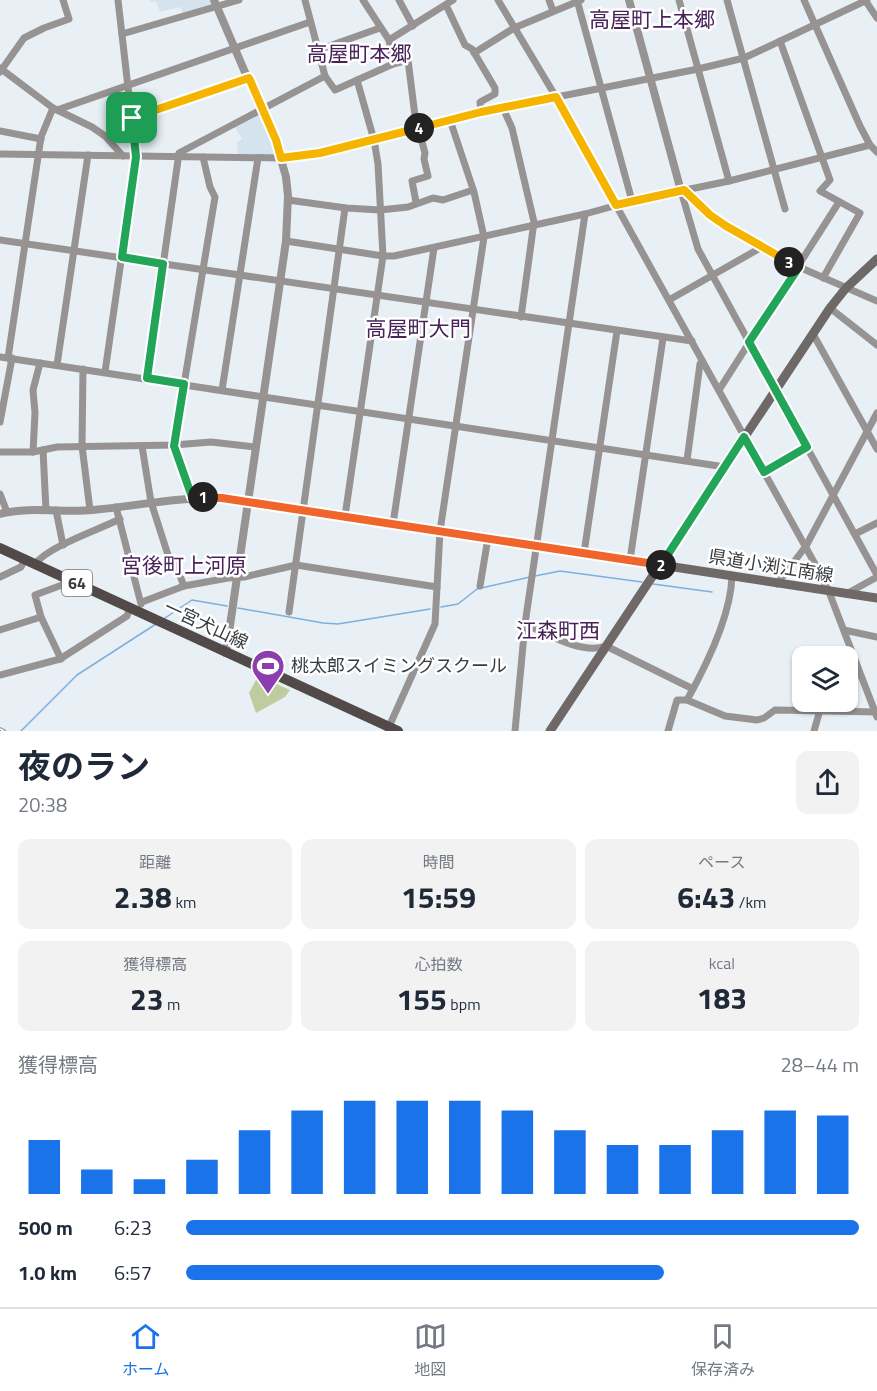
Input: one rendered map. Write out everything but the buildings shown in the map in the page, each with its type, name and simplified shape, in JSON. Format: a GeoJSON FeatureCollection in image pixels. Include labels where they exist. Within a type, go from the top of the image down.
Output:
{"type":"FeatureCollection","features":[{"type":"Feature","properties":{"kind":"main road"},"geometry":{"type":"LineString","coordinates":[[550,731],[830,308],[846,288],[877,259]]}},
{"type":"Feature","properties":{"kind":"main road","name":"一宮犬山線"},"geometry":{"type":"LineString","coordinates":[[0,548],[137,607],[159,621],[391,730]]}},
{"type":"Feature","properties":{"kind":"main road","name":"県道小渕江南線"},"geometry":{"type":"LineString","coordinates":[[661,565],[877,598]]}},
{"type":"Feature","properties":{"kind":"street"},"geometry":{"type":"LineString","coordinates":[[63,0],[69,19],[24,38],[1,71],[55,109],[99,132],[123,156]]}},
{"type":"Feature","properties":{"kind":"street"},"geometry":{"type":"LineString","coordinates":[[105,372],[136,157],[118,0]]}},
{"type":"Feature","properties":{"kind":"street"},"geometry":{"type":"LineString","coordinates":[[122,34],[216,4],[239,0]]}},
{"type":"Feature","properties":{"kind":"street"},"geometry":{"type":"LineString","coordinates":[[305,0],[325,76],[335,90],[393,64],[408,60],[417,129],[425,153],[428,176],[412,181],[416,202]]}},
{"type":"Feature","properties":{"kind":"street"},"geometry":{"type":"LineString","coordinates":[[363,0],[389,40],[393,64]]}},
{"type":"Feature","properties":{"kind":"street"},"geometry":{"type":"LineString","coordinates":[[399,0],[413,26]]}},
{"type":"Feature","properties":{"kind":"street"},"geometry":{"type":"LineString","coordinates":[[389,40],[453,0]]}},
{"type":"Feature","properties":{"kind":"street"},"geometry":{"type":"LineString","coordinates":[[498,0],[556,97],[806,546],[829,592],[876,713],[857,712]]}},
{"type":"Feature","properties":{"kind":"street"},"geometry":{"type":"LineString","coordinates":[[549,0],[553,11]]}},
{"type":"Feature","properties":{"kind":"street"},"geometry":{"type":"LineString","coordinates":[[474,52],[514,28],[578,0],[632,201]]}},
{"type":"Feature","properties":{"kind":"street"},"geometry":{"type":"LineString","coordinates":[[629,0],[698,249],[877,576],[848,593]]}},
{"type":"Feature","properties":{"kind":"street"},"geometry":{"type":"LineString","coordinates":[[679,0],[729,181]]}},
{"type":"Feature","properties":{"kind":"street"},"geometry":{"type":"LineString","coordinates":[[727,0],[785,209]]}},
{"type":"Feature","properties":{"kind":"street"},"geometry":{"type":"LineString","coordinates":[[804,0],[870,145],[877,152]]}},
{"type":"Feature","properties":{"kind":"street"},"geometry":{"type":"LineString","coordinates":[[0,154],[281,158],[320,153],[481,112],[744,58],[866,0],[877,18]]}},
{"type":"Feature","properties":{"kind":"street"},"geometry":{"type":"LineString","coordinates":[[216,4],[262,108],[281,158],[286,177],[288,200],[286,241],[226,653]]}},
{"type":"Feature","properties":{"kind":"street"},"geometry":{"type":"LineString","coordinates":[[446,5],[465,45],[471,47],[495,88],[495,94],[480,102],[481,112]]}},
{"type":"Feature","properties":{"kind":"street"},"geometry":{"type":"LineString","coordinates":[[0,422],[7,358],[41,140],[55,109],[128,86],[310,22]]}},
{"type":"Feature","properties":{"kind":"street"},"geometry":{"type":"LineString","coordinates":[[318,50],[380,28]]}},
{"type":"Feature","properties":{"kind":"street"},"geometry":{"type":"LineString","coordinates":[[780,42],[830,180],[820,191],[860,213],[823,279]]}},
{"type":"Feature","properties":{"kind":"street"},"geometry":{"type":"LineString","coordinates":[[147,378],[179,157],[182,150],[325,76]]}},
{"type":"Feature","properties":{"kind":"street"},"geometry":{"type":"LineString","coordinates":[[132,118],[249,78]]}},
{"type":"Feature","properties":{"kind":"street"},"geometry":{"type":"LineString","coordinates":[[345,516],[383,256],[374,140],[357,80]]}},
{"type":"Feature","properties":{"kind":"street"},"geometry":{"type":"LineString","coordinates":[[503,108],[512,128],[534,226],[521,317]]}},
{"type":"Feature","properties":{"kind":"street"},"geometry":{"type":"LineString","coordinates":[[391,730],[435,624],[440,531],[484,237],[474,190],[450,120]]}},
{"type":"Feature","properties":{"kind":"street"},"geometry":{"type":"LineString","coordinates":[[0,131],[41,140]]}},
{"type":"Feature","properties":{"kind":"street"},"geometry":{"type":"LineString","coordinates":[[286,241],[383,256],[434,248],[632,201],[729,181],[870,145]]}},
{"type":"Feature","properties":{"kind":"street"},"geometry":{"type":"LineString","coordinates":[[57,365],[88,155]]}},
{"type":"Feature","properties":{"kind":"street"},"geometry":{"type":"LineString","coordinates":[[192,497],[174,446],[215,197],[210,188],[203,157]]}},
{"type":"Feature","properties":{"kind":"street"},"geometry":{"type":"LineString","coordinates":[[222,390],[258,158]]}},
{"type":"Feature","properties":{"kind":"street"},"geometry":{"type":"LineString","coordinates":[[288,200],[380,210],[402,208],[416,202],[436,198],[443,200],[474,190]]}},
{"type":"Feature","properties":{"kind":"street"},"geometry":{"type":"LineString","coordinates":[[683,191],[710,215],[762,247],[823,279],[877,301]]}},
{"type":"Feature","properties":{"kind":"street"},"geometry":{"type":"LineString","coordinates":[[719,390],[839,202]]}},
{"type":"Feature","properties":{"kind":"street"},"geometry":{"type":"LineString","coordinates":[[289,612],[319,409],[345,208]]}},
{"type":"Feature","properties":{"kind":"street"},"geometry":{"type":"LineString","coordinates":[[515,731],[525,624],[585,214]]}},
{"type":"Feature","properties":{"kind":"street"},"geometry":{"type":"LineString","coordinates":[[0,240],[692,341]]}},
{"type":"Feature","properties":{"kind":"street"},"geometry":{"type":"LineString","coordinates":[[669,300],[762,247]]}},
{"type":"Feature","properties":{"kind":"street"},"geometry":{"type":"LineString","coordinates":[[393,524],[434,248]]}},
{"type":"Feature","properties":{"kind":"street"},"geometry":{"type":"LineString","coordinates":[[830,308],[877,345]]}},
{"type":"Feature","properties":{"kind":"street"},"geometry":{"type":"LineString","coordinates":[[585,553],[617,331]]}},
{"type":"Feature","properties":{"kind":"street"},"geometry":{"type":"LineString","coordinates":[[813,334],[877,449]]}},
{"type":"Feature","properties":{"kind":"street"},"geometry":{"type":"LineString","coordinates":[[630,560],[663,338]]}},
{"type":"Feature","properties":{"kind":"street"},"geometry":{"type":"LineString","coordinates":[[7,358],[726,467]]}},
{"type":"Feature","properties":{"kind":"street"},"geometry":{"type":"LineString","coordinates":[[687,460],[702,361]]}},
{"type":"Feature","properties":{"kind":"street"},"geometry":{"type":"LineString","coordinates":[[33,452],[35,413],[33,390],[40,363]]}},
{"type":"Feature","properties":{"kind":"street"},"geometry":{"type":"LineString","coordinates":[[82,369],[82,446],[90,510]]}},
{"type":"Feature","properties":{"kind":"street"},"geometry":{"type":"LineString","coordinates":[[777,584],[806,546],[877,412]]}},
{"type":"Feature","properties":{"kind":"street"},"geometry":{"type":"LineString","coordinates":[[0,452],[33,452],[57,447],[174,446],[211,442],[255,447]]}},
{"type":"Feature","properties":{"kind":"street"},"geometry":{"type":"LineString","coordinates":[[142,446],[151,502],[168,555],[176,563],[184,586]]}},
{"type":"Feature","properties":{"kind":"street"},"geometry":{"type":"LineString","coordinates":[[764,472],[807,447]]}},
{"type":"Feature","properties":{"kind":"street"},"geometry":{"type":"LineString","coordinates":[[43,450],[51,510],[63,545]]}},
{"type":"Feature","properties":{"kind":"street"},"geometry":{"type":"LineString","coordinates":[[0,494],[3,513],[90,510],[192,497],[222,498],[661,565]]}},
{"type":"Feature","properties":{"kind":"street"},"geometry":{"type":"LineString","coordinates":[[116,507],[137,607]]}},
{"type":"Feature","properties":{"kind":"street"},"geometry":{"type":"LineString","coordinates":[[0,577],[120,519]]}},
{"type":"Feature","properties":{"kind":"street"},"geometry":{"type":"LineString","coordinates":[[855,534],[877,523]]}},
{"type":"Feature","properties":{"kind":"street"},"geometry":{"type":"LineString","coordinates":[[480,586],[488,538]]}},
{"type":"Feature","properties":{"kind":"street"},"geometry":{"type":"LineString","coordinates":[[0,675],[61,658],[127,616],[137,607],[184,586],[237,578],[296,565],[437,587]]}},
{"type":"Feature","properties":{"kind":"street"},"geometry":{"type":"LineString","coordinates":[[687,700],[716,638],[732,589],[732,576]]}},
{"type":"Feature","properties":{"kind":"street"},"geometry":{"type":"LineString","coordinates":[[61,658],[41,617],[35,595],[62,585],[68,579]]}},
{"type":"Feature","properties":{"kind":"street"},"geometry":{"type":"LineString","coordinates":[[0,630],[41,617]]}},
{"type":"Feature","properties":{"kind":"street"},"geometry":{"type":"LineString","coordinates":[[525,624],[570,643],[596,650],[606,646],[693,689]]}},
{"type":"Feature","properties":{"kind":"street"},"geometry":{"type":"LineString","coordinates":[[844,630],[877,637]]}},
{"type":"Feature","properties":{"kind":"street"},"geometry":{"type":"LineString","coordinates":[[669,731],[677,700],[687,700],[725,716],[757,720],[775,710],[792,710]]}},
{"type":"Feature","properties":{"kind":"street"},"geometry":{"type":"LineString","coordinates":[[814,731],[819,712]]}},
{"type":"Feature","properties":{"kind":"shaded area"},"geometry":{"type":"Polygon","coordinates":[[[149,0],[213,0],[215,5],[183,14],[180,7],[160,12],[156,1],[150,2],[149,0]]]}},
{"type":"Feature","properties":{"kind":"shaded area"},"geometry":{"type":"Polygon","coordinates":[[[261,109],[280,157],[238,156],[237,142],[242,139],[233,124],[261,109]]]}},
{"type":"Feature","properties":{"kind":"green space","name":"桃太郎スイミングスクール"},"geometry":{"type":"Polygon","coordinates":[[[258,676],[290,690],[285,697],[256,713],[249,693],[258,676]]]}},
{"type":"Feature","properties":{"kind":"waterway"},"geometry":{"type":"LineString","coordinates":[[535,576],[560,571],[642,582]]}},
{"type":"Feature","properties":{"kind":"waterway"},"geometry":{"type":"LineString","coordinates":[[441,607],[458,604],[477,589],[530,577]]}},
{"type":"Feature","properties":{"kind":"waterway"},"geometry":{"type":"LineString","coordinates":[[653,584],[712,592]]}},
{"type":"Feature","properties":{"kind":"waterway"},"geometry":{"type":"LineString","coordinates":[[165,618],[192,600],[227,606]]}},
{"type":"Feature","properties":{"kind":"waterway"},"geometry":{"type":"LineString","coordinates":[[238,608],[338,624],[430,609]]}},
{"type":"Feature","properties":{"kind":"waterway"},"geometry":{"type":"LineString","coordinates":[[21,731],[77,675],[156,624]]}},
{"type":"Feature","properties":{"kind":"railway"},"geometry":{"type":"LineString","coordinates":[[0,729],[4,731]]}},
{"type":"Feature","properties":{"kind":"place","name":"桃太郎スイミングスクール"},"geometry":{"type":"Point","coordinates":[268,695]}},
{"type":"Feature","properties":{"kind":"district","name":"高屋町上本郷"},"geometry":{"type":"Point","coordinates":[652,20]}},
{"type":"Feature","properties":{"kind":"district","name":"高屋町本郷"},"geometry":{"type":"Point","coordinates":[359,54]}},
{"type":"Feature","properties":{"kind":"district","name":"高屋町大門"},"geometry":{"type":"Point","coordinates":[418,329]}},
{"type":"Feature","properties":{"kind":"district","name":"宮後町上河原"},"geometry":{"type":"Point","coordinates":[184,566]}},
{"type":"Feature","properties":{"kind":"district","name":"江森町西"},"geometry":{"type":"Point","coordinates":[558,631]}},
{"type":"Feature","properties":{"kind":"route"},"geometry":{"type":"LineString","coordinates":[[249,78],[276,140],[281,158],[320,153],[481,112],[556,97],[616,205],[684,190],[710,215],[726,226],[799,267],[749,342],[807,447],[764,472],[744,437],[661,565],[222,498],[192,497],[174,446],[184,384],[147,378],[163,264],[122,257],[136,157],[132,118],[249,78]]}}]}
